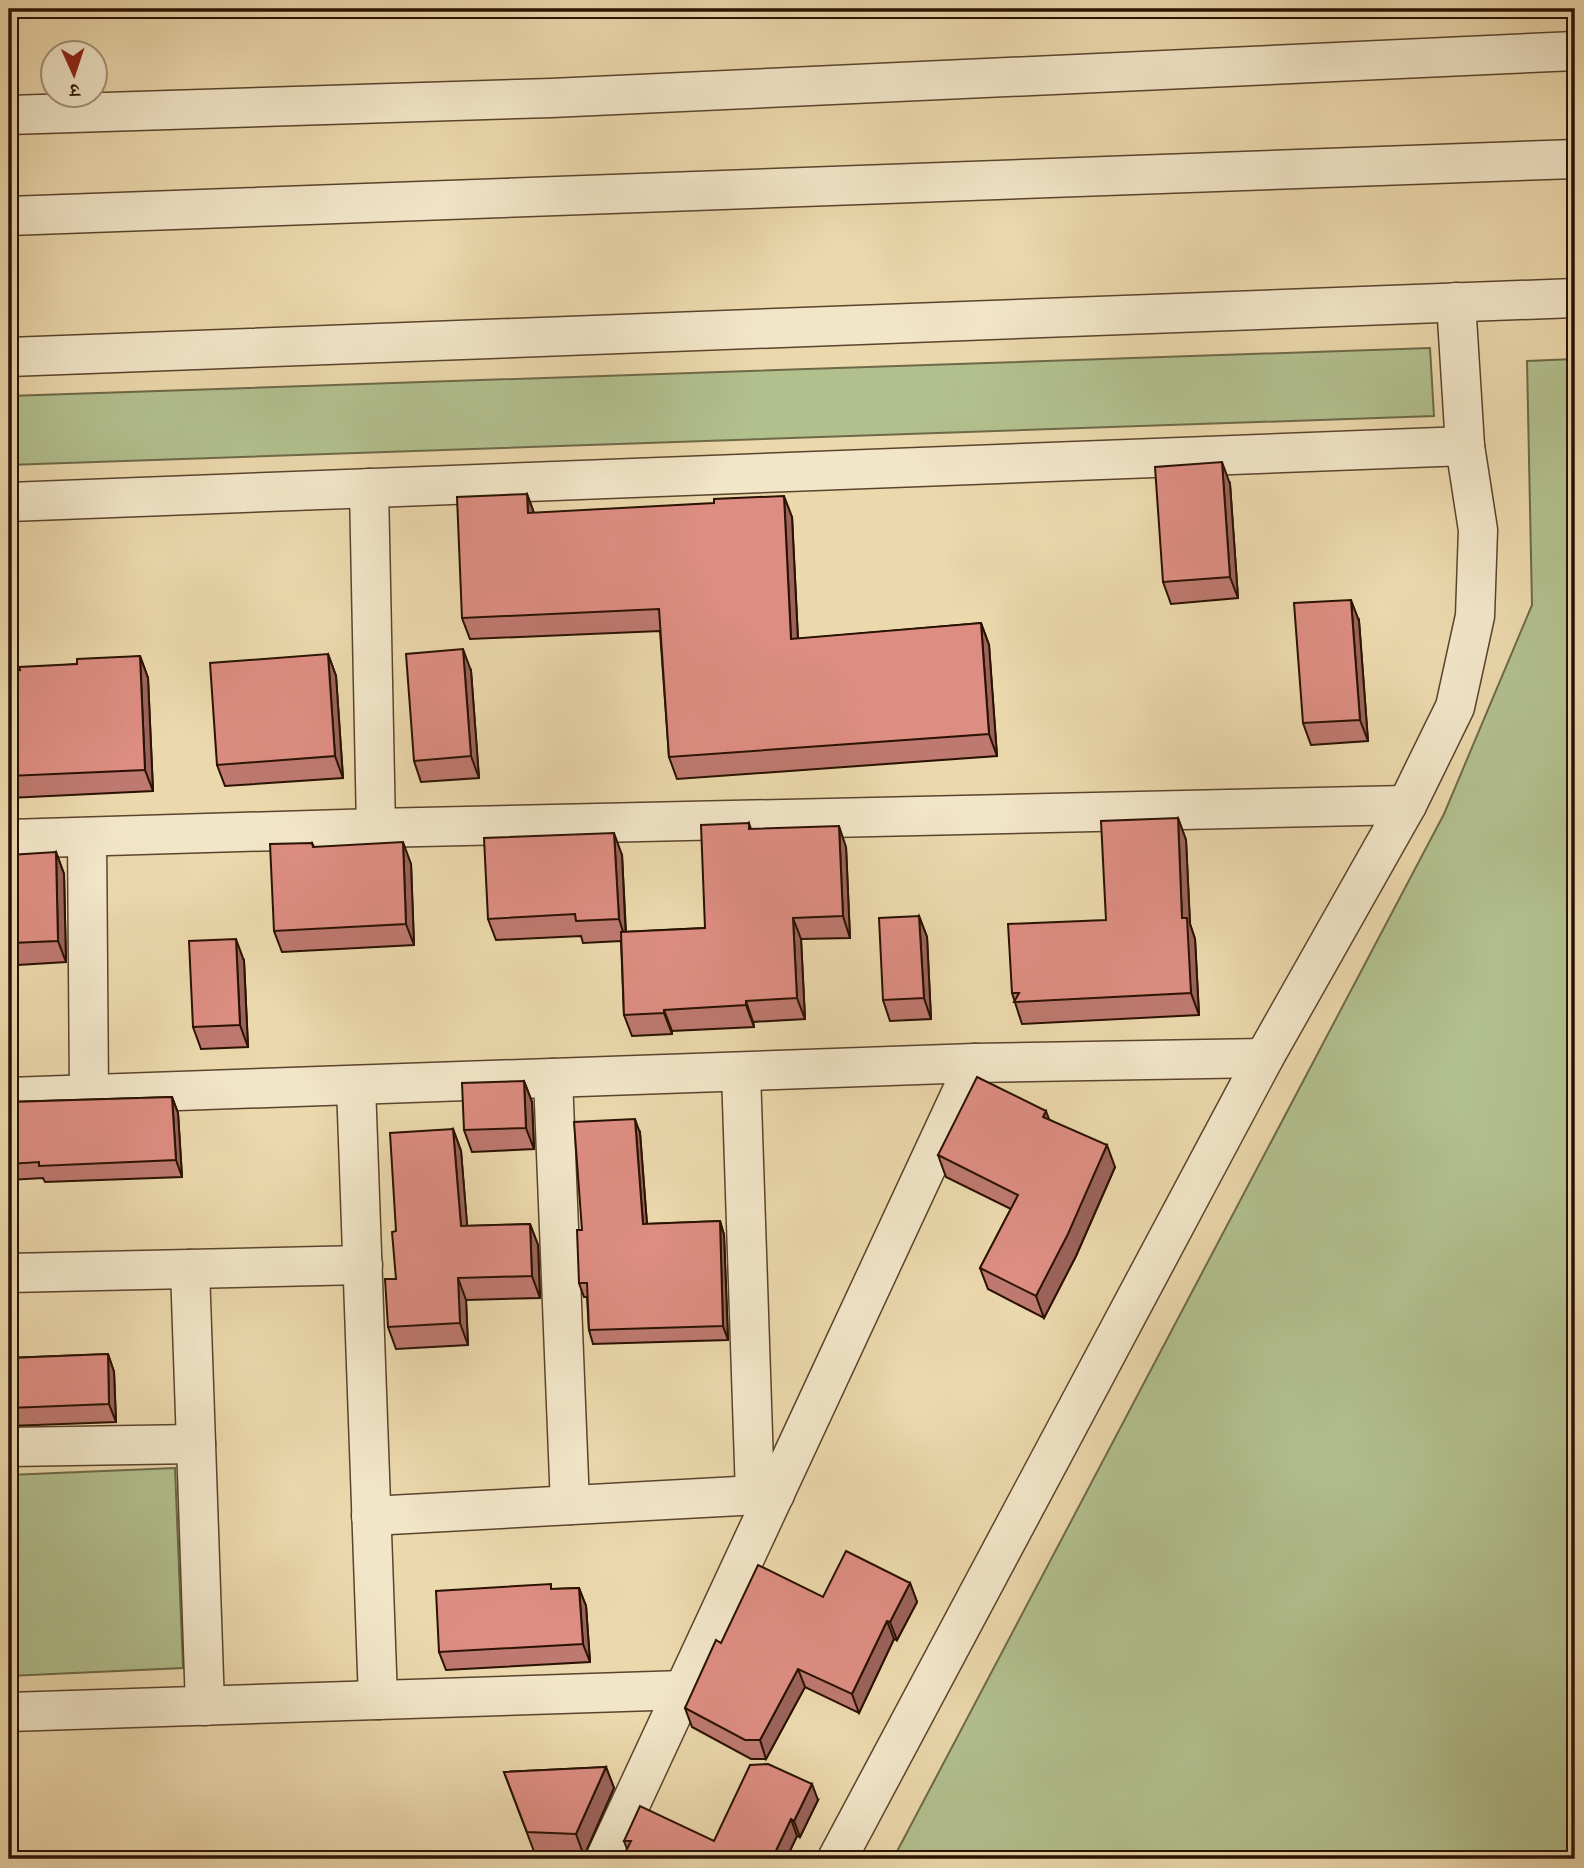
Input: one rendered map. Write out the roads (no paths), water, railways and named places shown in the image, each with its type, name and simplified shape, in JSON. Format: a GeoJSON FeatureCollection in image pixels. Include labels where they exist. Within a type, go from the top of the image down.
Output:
{"type":"FeatureCollection","features":[{"type":"Feature","properties":{"kind":"street"},"geometry":{"type":"LineString","coordinates":[[9,115],[565,98],[1575,51]]}},
{"type":"Feature","properties":{"kind":"street"},"geometry":{"type":"LineString","coordinates":[[9,216],[1575,159]]}},
{"type":"Feature","properties":{"kind":"street"},"geometry":{"type":"LineString","coordinates":[[9,356],[1575,298]]}},
{"type":"Feature","properties":{"kind":"street"},"geometry":{"type":"LineString","coordinates":[[837,1859],[1264,1058],[1407,805],[1455,707],[1475,616],[1478,530],[1465,446],[1456,302]]}},
{"type":"Feature","properties":{"kind":"street"},"geometry":{"type":"LineString","coordinates":[[9,502],[1465,446]]}},
{"type":"Feature","properties":{"kind":"street"},"geometry":{"type":"LineString","coordinates":[[369,488],[376,828]]}},
{"type":"Feature","properties":{"kind":"street"},"geometry":{"type":"LineString","coordinates":[[9,839],[1407,805]]}},
{"type":"Feature","properties":{"kind":"street"},"geometry":{"type":"LineString","coordinates":[[87,837],[89,1094]]}},
{"type":"Feature","properties":{"kind":"street"},"geometry":{"type":"LineString","coordinates":[[9,1097],[975,1063],[1264,1058]]}},
{"type":"Feature","properties":{"kind":"street"},"geometry":{"type":"LineString","coordinates":[[605,1859],[684,1690],[765,1495],[975,1063]]}},
{"type":"Feature","properties":{"kind":"street"},"geometry":{"type":"LineString","coordinates":[[741,1072],[765,1495]]}},
{"type":"Feature","properties":{"kind":"street"},"geometry":{"type":"LineString","coordinates":[[553,1078],[570,1505]]}},
{"type":"Feature","properties":{"kind":"street"},"geometry":{"type":"LineString","coordinates":[[356,1085],[378,1700]]}},
{"type":"Feature","properties":{"kind":"street"},"geometry":{"type":"LineString","coordinates":[[9,1273],[363,1265]]}},
{"type":"Feature","properties":{"kind":"street"},"geometry":{"type":"LineString","coordinates":[[190,1269],[205,1706]]}},
{"type":"Feature","properties":{"kind":"street"},"geometry":{"type":"LineString","coordinates":[[9,1447],[196,1444]]}},
{"type":"Feature","properties":{"kind":"street"},"geometry":{"type":"LineString","coordinates":[[372,1516],[765,1495]]}},
{"type":"Feature","properties":{"kind":"street"},"geometry":{"type":"LineString","coordinates":[[9,1712],[684,1690]]}}]}
